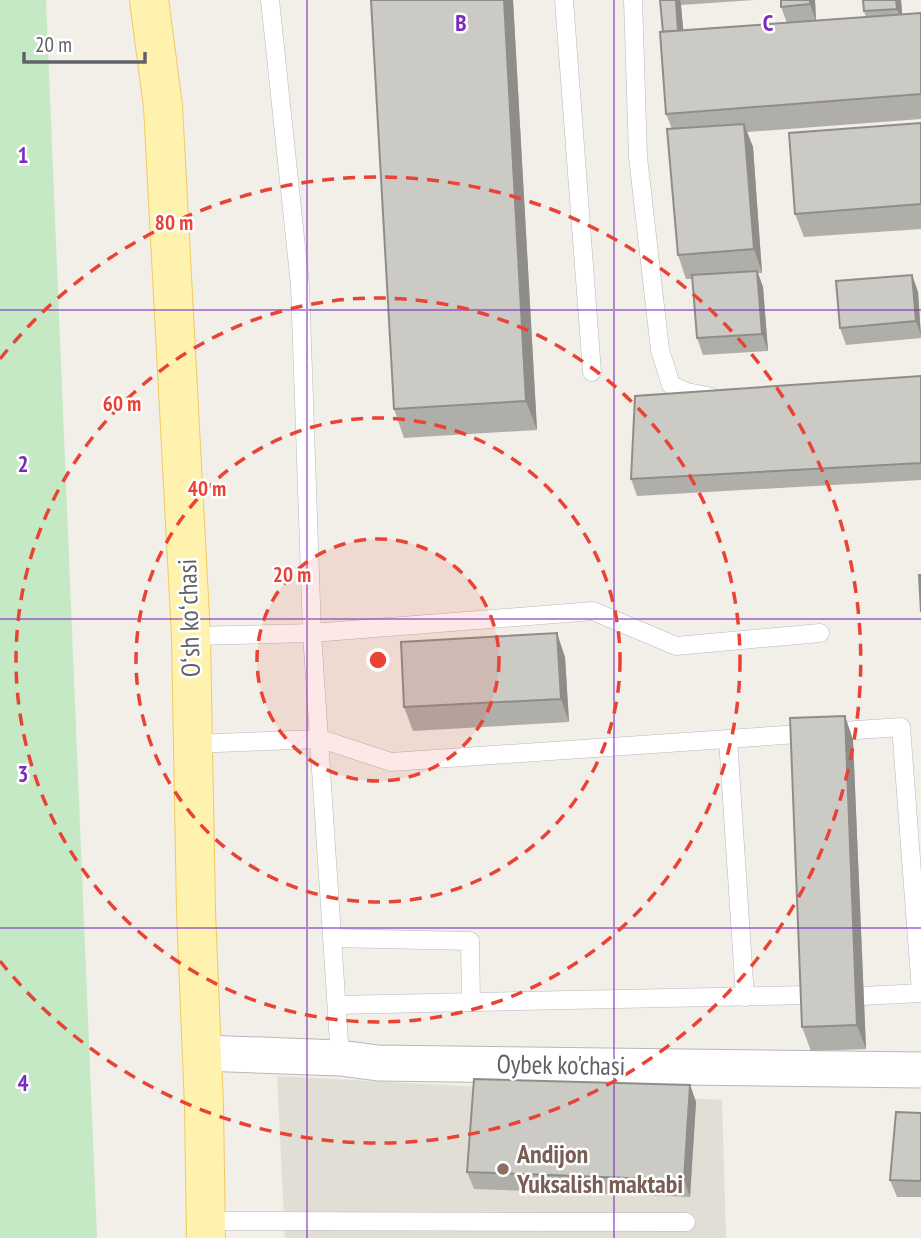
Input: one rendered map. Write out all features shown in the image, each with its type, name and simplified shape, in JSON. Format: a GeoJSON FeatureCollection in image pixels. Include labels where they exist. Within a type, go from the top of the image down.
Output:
{"type":"FeatureCollection","features":[{"type":"Feature","properties":{"kind":"main road","name":"Oʻsh koʻchasi"},"geometry":{"type":"LineString","coordinates":[[149,0],[163,106],[191,636],[206,1229]]}},
{"type":"Feature","properties":{"kind":"street","name":"Oybek ko'chasi"},"geometry":{"type":"LineString","coordinates":[[202,1053],[340,1058],[378,1063],[921,1070]]}},
{"type":"Feature","properties":{"kind":"lane"},"geometry":{"type":"LineString","coordinates":[[270,0],[300,285],[312,632],[340,1058]]}},
{"type":"Feature","properties":{"kind":"lane"},"geometry":{"type":"LineString","coordinates":[[564,0],[592,372]]}},
{"type":"Feature","properties":{"kind":"lane"},"geometry":{"type":"LineString","coordinates":[[633,0],[638,157],[660,349],[671,385],[714,398],[727,396]]}},
{"type":"Feature","properties":{"kind":"lane"},"geometry":{"type":"LineString","coordinates":[[191,636],[312,632],[593,611],[676,646],[820,633]]}},
{"type":"Feature","properties":{"kind":"lane"},"geometry":{"type":"LineString","coordinates":[[192,744],[321,739],[391,762],[901,727],[921,992],[863,996]]}},
{"type":"Feature","properties":{"kind":"lane"},"geometry":{"type":"LineString","coordinates":[[728,739],[745,997]]}},
{"type":"Feature","properties":{"kind":"lane"},"geometry":{"type":"LineString","coordinates":[[333,938],[470,941],[471,1002]]}},
{"type":"Feature","properties":{"kind":"lane"},"geometry":{"type":"LineString","coordinates":[[337,1005],[808,995]]}},
{"type":"Feature","properties":{"kind":"lane"},"geometry":{"type":"LineString","coordinates":[[206,1229],[686,1222]]}},
{"type":"Feature","properties":{"kind":"shaded area","name":"Andijon Yuksalish maktabi"},"geometry":{"type":"Polygon","coordinates":[[[277,1076],[722,1100],[726,1238],[285,1238],[277,1076]]]}},
{"type":"Feature","properties":{"kind":"green space"},"geometry":{"type":"Polygon","coordinates":[[[0,0],[46,0],[97,1238],[0,1238],[0,0]]]}},
{"type":"Feature","properties":{"kind":"building"},"geometry":{"type":"Polygon","coordinates":[[[371,0],[504,0],[526,401],[394,409],[371,0]]]}},
{"type":"Feature","properties":{"kind":"building"},"geometry":{"type":"Polygon","coordinates":[[[660,0],[676,0],[678,31],[663,32],[660,0]]]}},
{"type":"Feature","properties":{"kind":"building"},"geometry":{"type":"Polygon","coordinates":[[[781,0],[810,0],[810,4],[781,7],[781,0]]]}},
{"type":"Feature","properties":{"kind":"building"},"geometry":{"type":"Polygon","coordinates":[[[863,0],[896,0],[897,9],[864,11],[863,0]]]}},
{"type":"Feature","properties":{"kind":"building"},"geometry":{"type":"Polygon","coordinates":[[[921,13],[921,94],[666,114],[660,32],[921,13]]]}},
{"type":"Feature","properties":{"kind":"building"},"geometry":{"type":"Polygon","coordinates":[[[921,123],[921,204],[795,214],[789,133],[921,123]]]}},
{"type":"Feature","properties":{"kind":"building"},"geometry":{"type":"Polygon","coordinates":[[[744,124],[754,249],[678,255],[667,129],[744,124]]]}},
{"type":"Feature","properties":{"kind":"building"},"geometry":{"type":"Polygon","coordinates":[[[757,271],[762,334],[697,338],[692,275],[757,271]]]}},
{"type":"Feature","properties":{"kind":"building"},"geometry":{"type":"Polygon","coordinates":[[[912,275],[916,321],[840,328],[836,281],[912,275]]]}},
{"type":"Feature","properties":{"kind":"building"},"geometry":{"type":"Polygon","coordinates":[[[921,376],[921,463],[631,479],[635,396],[921,376]]]}},
{"type":"Feature","properties":{"kind":"building"},"geometry":{"type":"Polygon","coordinates":[[[919,575],[921,575],[921,612],[919,575]]]}},
{"type":"Feature","properties":{"kind":"building"},"geometry":{"type":"Polygon","coordinates":[[[557,633],[561,699],[404,707],[401,642],[557,633]]]}},
{"type":"Feature","properties":{"kind":"building"},"geometry":{"type":"Polygon","coordinates":[[[845,716],[857,1025],[802,1027],[790,718],[845,716]]]}},
{"type":"Feature","properties":{"kind":"building"},"geometry":{"type":"Polygon","coordinates":[[[474,1079],[690,1085],[684,1180],[467,1172],[474,1079]]]}},
{"type":"Feature","properties":{"kind":"building"},"geometry":{"type":"Polygon","coordinates":[[[896,1112],[921,1113],[921,1181],[890,1180],[896,1112]]]}},
{"type":"Feature","properties":{"kind":"place","name":"Andijon Yuksalish maktabi"},"geometry":{"type":"Point","coordinates":[503,1169]}}]}
